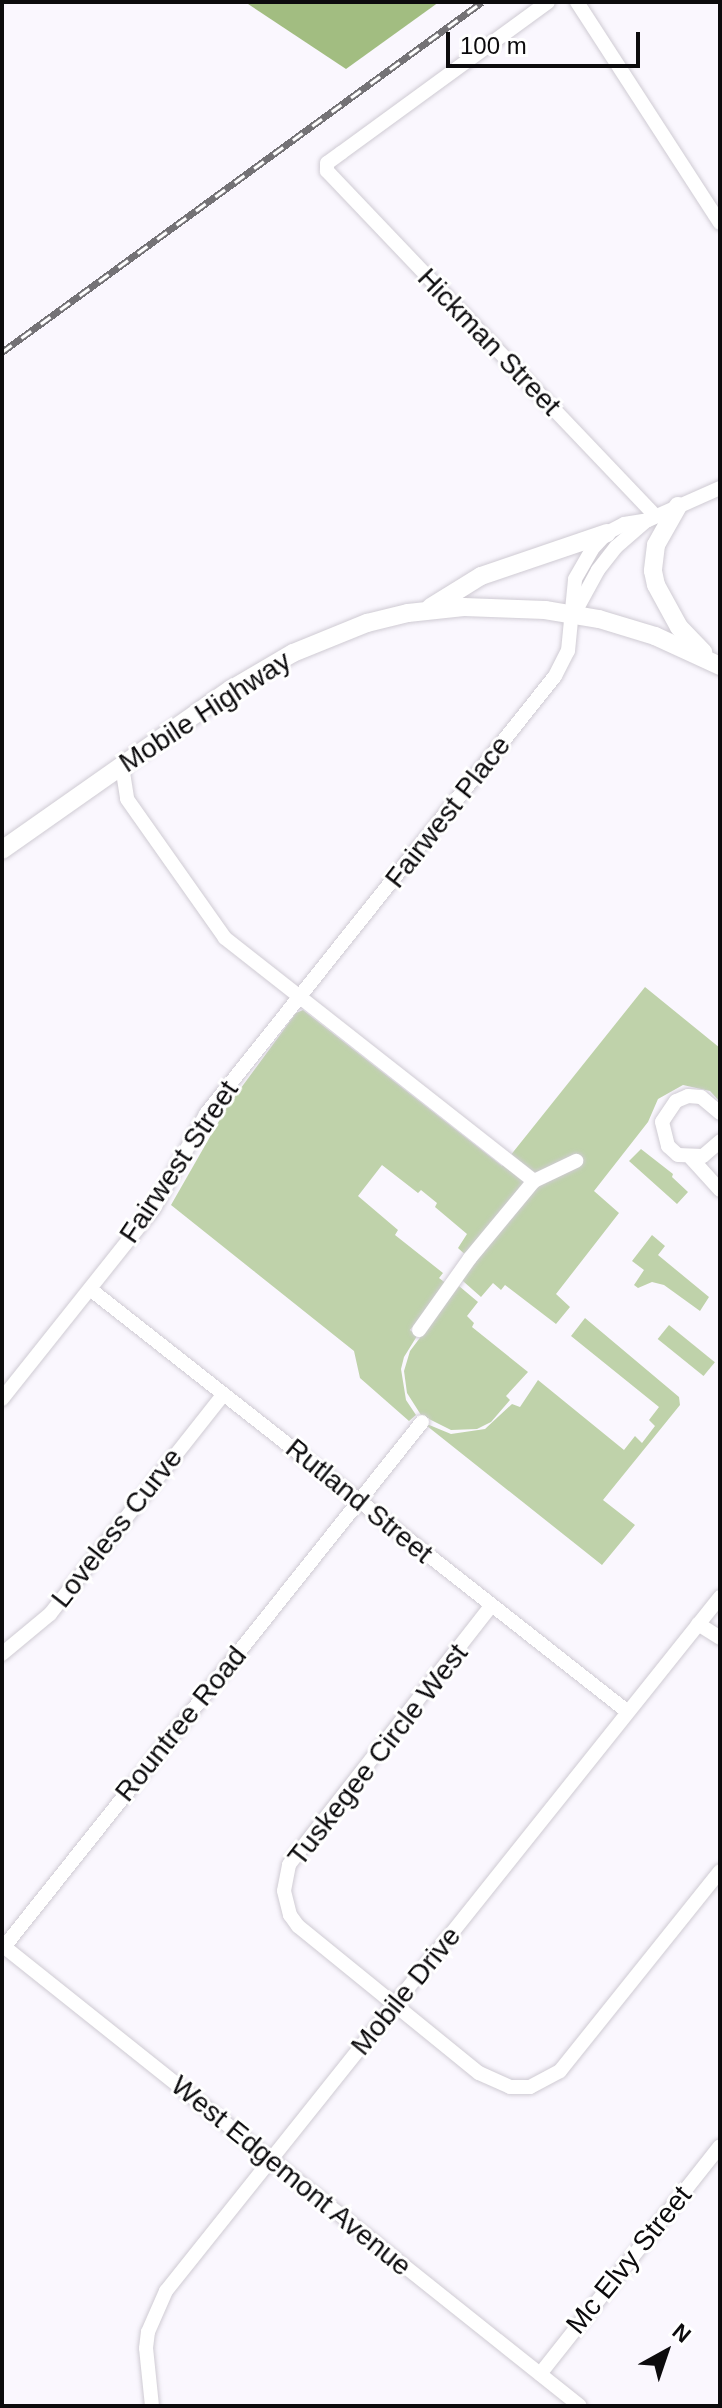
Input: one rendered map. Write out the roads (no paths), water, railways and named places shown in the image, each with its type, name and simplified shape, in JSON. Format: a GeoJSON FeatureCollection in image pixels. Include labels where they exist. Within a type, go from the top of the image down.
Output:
{"type":"FeatureCollection","features":[{"type":"Feature","properties":{"kind":"main road"},"geometry":{"type":"LineString","coordinates":[[678,506],[656,545],[653,571],[656,585],[679,627],[717,664]]}},
{"type":"Feature","properties":{"kind":"main road"},"geometry":{"type":"LineString","coordinates":[[425,610],[481,576],[607,533]]}},
{"type":"Feature","properties":{"kind":"main road"},"geometry":{"type":"LineString","coordinates":[[425,610],[530,608],[574,615],[655,636],[717,664]]}},
{"type":"Feature","properties":{"kind":"main road","name":"Mobile Highway"},"geometry":{"type":"LineString","coordinates":[[2,850],[230,690],[293,653],[367,623],[425,610]]}},
{"type":"Feature","properties":{"kind":"street","name":"Hickman Street"},"geometry":{"type":"LineString","coordinates":[[548,2],[326,167],[652,518]]}},
{"type":"Feature","properties":{"kind":"street"},"geometry":{"type":"LineString","coordinates":[[577,2],[720,223]]}},
{"type":"Feature","properties":{"kind":"street"},"geometry":{"type":"LineString","coordinates":[[574,615],[572,589],[575,577],[592,549],[607,533],[624,524],[652,518],[720,488]]}},
{"type":"Feature","properties":{"kind":"street"},"geometry":{"type":"LineString","coordinates":[[574,615],[598,570],[616,547],[652,518]]}},
{"type":"Feature","properties":{"kind":"street","name":"Fairwest Place"},"geometry":{"type":"LineString","coordinates":[[300,998],[555,676],[568,651],[574,615]]}},
{"type":"Feature","properties":{"kind":"street"},"geometry":{"type":"LineString","coordinates":[[122,766],[127,799],[220,933],[534,1181]]}},
{"type":"Feature","properties":{"kind":"street","name":"Fairwest Street"},"geometry":{"type":"LineString","coordinates":[[2,1399],[154,1208],[206,1114],[300,998]]}},
{"type":"Feature","properties":{"kind":"street"},"geometry":{"type":"LineString","coordinates":[[720,1113],[701,1097],[688,1096],[666,1110],[662,1122],[668,1146],[691,1158],[720,1190]]}},
{"type":"Feature","properties":{"kind":"street"},"geometry":{"type":"LineString","coordinates":[[691,1158],[703,1156],[720,1141]]}},
{"type":"Feature","properties":{"kind":"street"},"geometry":{"type":"LineString","coordinates":[[419,1330],[470,1258],[534,1181],[576,1161]]}},
{"type":"Feature","properties":{"kind":"street","name":"Rutland Street"},"geometry":{"type":"LineString","coordinates":[[90,1289],[628,1712]]}},
{"type":"Feature","properties":{"kind":"street","name":"Loveless Curve"},"geometry":{"type":"LineString","coordinates":[[2,1654],[50,1614],[224,1394]]}},
{"type":"Feature","properties":{"kind":"street","name":"Rountree Road"},"geometry":{"type":"LineString","coordinates":[[3,1946],[422,1422]]}},
{"type":"Feature","properties":{"kind":"street","name":"Mobile Drive"},"geometry":{"type":"LineString","coordinates":[[152,2406],[146,2348],[153,2315],[166,2291],[720,1597]]}},
{"type":"Feature","properties":{"kind":"street","name":"Tuskegee Circle West"},"geometry":{"type":"LineString","coordinates":[[491,1606],[296,1853],[285,1878],[286,1904],[298,1926],[491,2080],[521,2088],[541,2084],[566,2064],[720,1871]]}},
{"type":"Feature","properties":{"kind":"street"},"geometry":{"type":"LineString","coordinates":[[698,1624],[720,1638]]}},
{"type":"Feature","properties":{"kind":"street","name":"West Edgemont Avenue"},"geometry":{"type":"LineString","coordinates":[[3,1946],[580,2406]]}},
{"type":"Feature","properties":{"kind":"street","name":"Mc Elvy Street"},"geometry":{"type":"LineString","coordinates":[[540,2374],[720,2146]]}},
{"type":"Feature","properties":{"kind":"railway"},"geometry":{"type":"LineString","coordinates":[[2,352],[482,2]]}}]}
